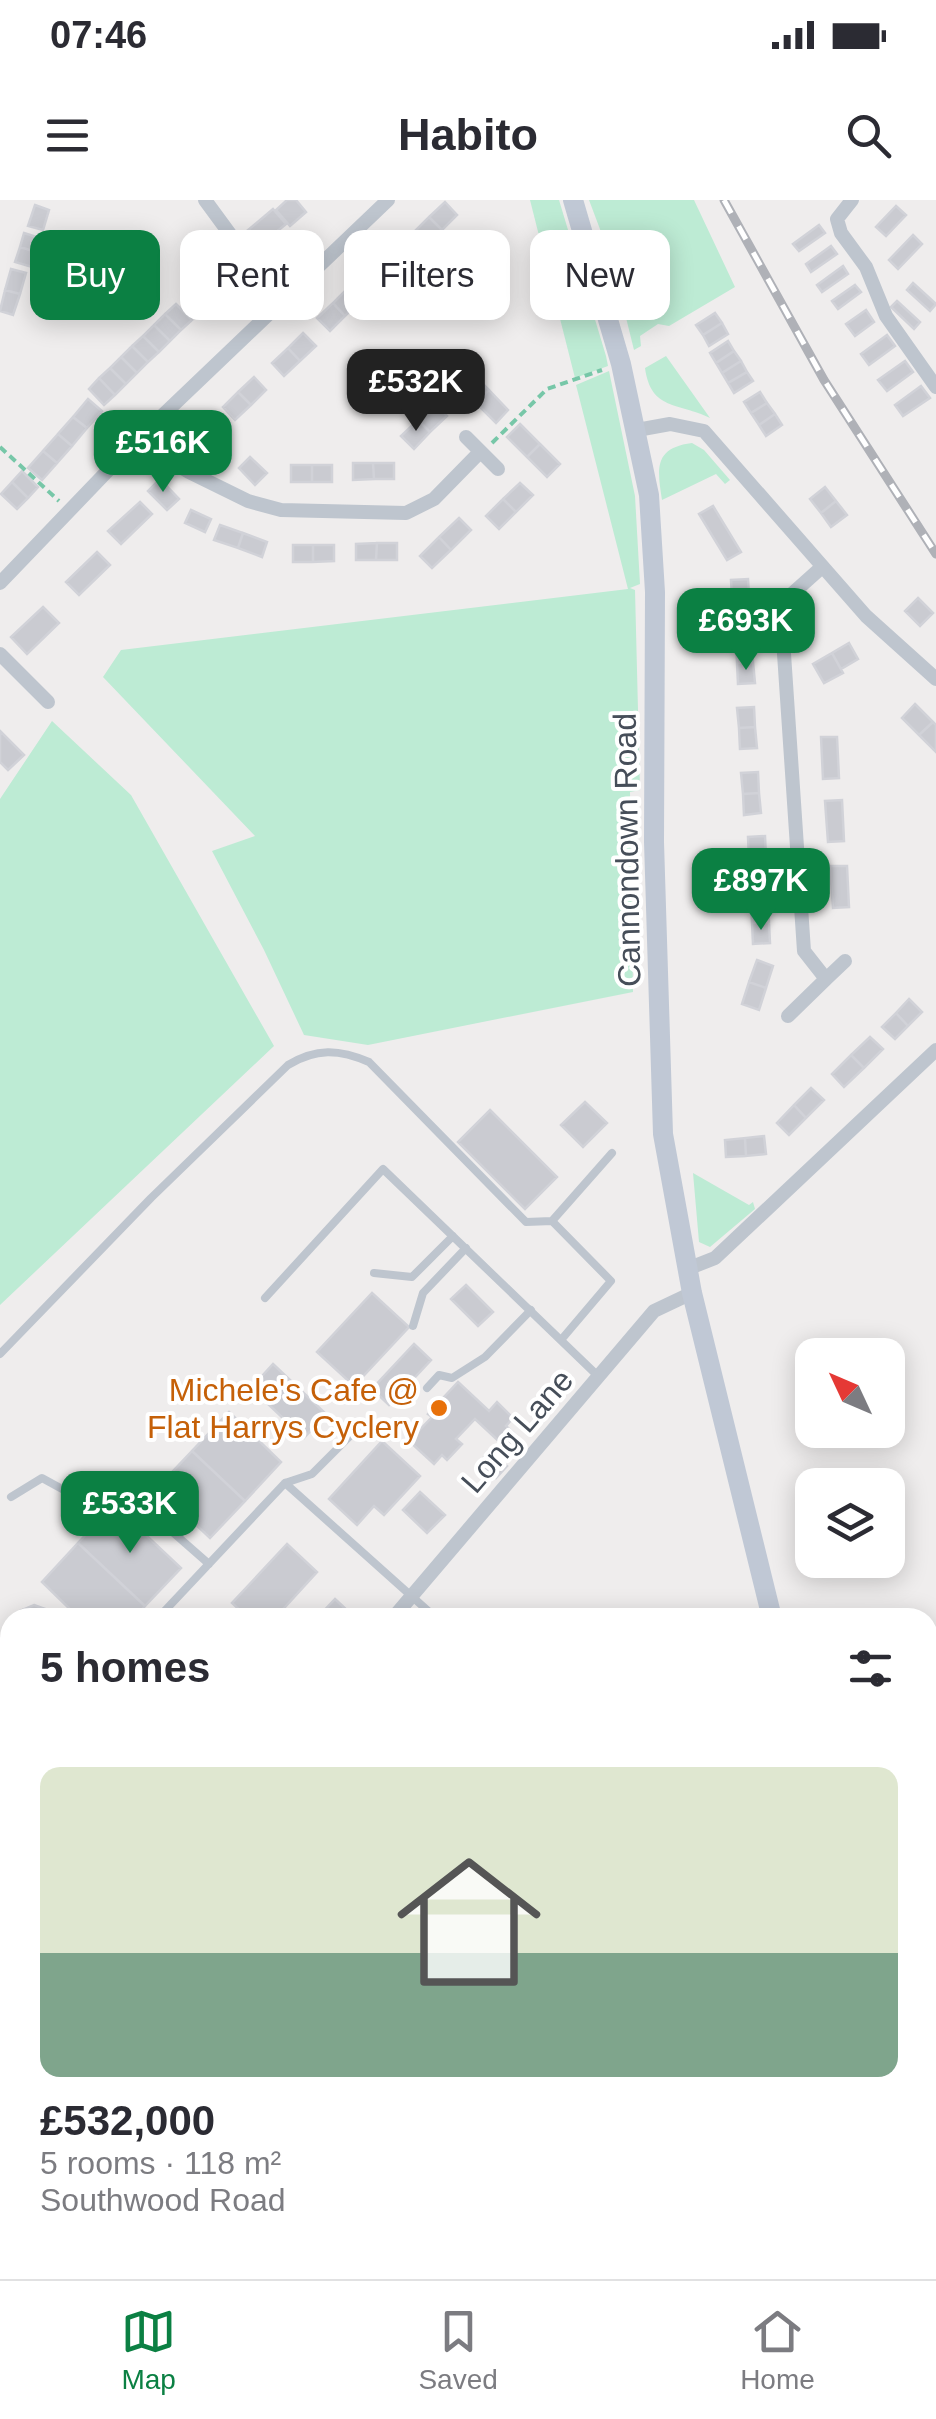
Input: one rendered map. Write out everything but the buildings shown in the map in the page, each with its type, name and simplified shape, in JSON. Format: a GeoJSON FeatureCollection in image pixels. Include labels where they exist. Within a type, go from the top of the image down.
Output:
{"type":"FeatureCollection","features":[{"type":"Feature","properties":{"kind":"main road","name":"Cannondown Road"},"geometry":{"type":"LineString","coordinates":[[573,200],[622,364],[649,495],[654,592],[654,842],[664,1134],[692,1293],[770,1608]]}},
{"type":"Feature","properties":{"kind":"street"},"geometry":{"type":"LineString","coordinates":[[205,200],[227,230]]}},
{"type":"Feature","properties":{"kind":"street"},"geometry":{"type":"LineString","coordinates":[[324,260],[388,200]]}},
{"type":"Feature","properties":{"kind":"street"},"geometry":{"type":"LineString","coordinates":[[852,200],[837,219],[841,234],[866,267],[886,316],[936,387]]}},
{"type":"Feature","properties":{"kind":"street"},"geometry":{"type":"LineString","coordinates":[[0,582],[260,320]]}},
{"type":"Feature","properties":{"kind":"street"},"geometry":{"type":"LineString","coordinates":[[637,430],[670,424],[704,431],[866,616],[936,679]]}},
{"type":"Feature","properties":{"kind":"street"},"geometry":{"type":"LineString","coordinates":[[142,435],[166,458],[189,472],[248,501],[281,510],[406,513],[434,499],[480,452]]}},
{"type":"Feature","properties":{"kind":"street"},"geometry":{"type":"LineString","coordinates":[[466,437],[498,470]]}},
{"type":"Feature","properties":{"kind":"street"},"geometry":{"type":"LineString","coordinates":[[822,567],[793,593],[782,624],[804,951],[826,979]]}},
{"type":"Feature","properties":{"kind":"street"},"geometry":{"type":"LineString","coordinates":[[0,654],[48,702]]}},
{"type":"Feature","properties":{"kind":"street"},"geometry":{"type":"LineString","coordinates":[[788,1016],[845,961]]}},
{"type":"Feature","properties":{"kind":"street"},"geometry":{"type":"LineString","coordinates":[[687,1269],[715,1258],[936,1050]]}},
{"type":"Feature","properties":{"kind":"street","name":"Long Lane"},"geometry":{"type":"LineString","coordinates":[[402,1608],[654,1312],[692,1293]]}},
{"type":"Feature","properties":{"kind":"lane"},"geometry":{"type":"LineString","coordinates":[[0,1354],[178,1172],[288,1066],[306,1054],[328,1050],[369,1062],[526,1222],[552,1221],[612,1153]]}},
{"type":"Feature","properties":{"kind":"lane"},"geometry":{"type":"LineString","coordinates":[[264,1298],[384,1169],[600,1376]]}},
{"type":"Feature","properties":{"kind":"lane"},"geometry":{"type":"LineString","coordinates":[[552,1221],[612,1281],[561,1340]]}},
{"type":"Feature","properties":{"kind":"lane"},"geometry":{"type":"LineString","coordinates":[[374,1272],[412,1278],[453,1236]]}},
{"type":"Feature","properties":{"kind":"lane"},"geometry":{"type":"LineString","coordinates":[[413,1326],[422,1294],[466,1248]]}},
{"type":"Feature","properties":{"kind":"lane"},"geometry":{"type":"LineString","coordinates":[[427,1388],[439,1375],[452,1378],[486,1357],[531,1310]]}},
{"type":"Feature","properties":{"kind":"lane"},"geometry":{"type":"LineString","coordinates":[[167,1608],[285,1484],[312,1474],[354,1433]]}},
{"type":"Feature","properties":{"kind":"lane"},"geometry":{"type":"LineString","coordinates":[[11,1497],[42,1478],[84,1502],[136,1500],[209,1564]]}},
{"type":"Feature","properties":{"kind":"lane"},"geometry":{"type":"LineString","coordinates":[[285,1484],[425,1608]]}},
{"type":"Feature","properties":{"kind":"path"},"geometry":{"type":"LineString","coordinates":[[480,452],[547,389],[622,364]]}},
{"type":"Feature","properties":{"kind":"path"},"geometry":{"type":"LineString","coordinates":[[0,448],[70,511]]}},
{"type":"Feature","properties":{"kind":"green space"},"geometry":{"type":"Polygon","coordinates":[[[530,200],[559,200],[568,230],[538,230],[530,200]]]}},
{"type":"Feature","properties":{"kind":"green space"},"geometry":{"type":"Polygon","coordinates":[[[589,200],[694,200],[735,287],[669,326],[658,324],[640,336],[641,346],[634,350],[627,320],[670,320],[670,230],[600,230],[589,200]]]}},
{"type":"Feature","properties":{"kind":"green space"},"geometry":{"type":"Polygon","coordinates":[[[560,320],[595,320],[608,366],[575,378],[560,320]]]}},
{"type":"Feature","properties":{"kind":"green space"},"geometry":{"type":"Polygon","coordinates":[[[666,356],[710,418],[668,403],[653,392],[645,368],[666,356]]]}},
{"type":"Feature","properties":{"kind":"green space"},"geometry":{"type":"Polygon","coordinates":[[[609,371],[635,496],[640,584],[630,588],[635,590],[640,790],[630,792],[633,992],[368,1045],[304,1035],[212,851],[255,836],[103,677],[121,650],[628,589],[576,385],[609,371]]]}},
{"type":"Feature","properties":{"kind":"green space"},"geometry":{"type":"Polygon","coordinates":[[[692,443],[704,450],[730,480],[725,484],[716,474],[662,500],[659,469],[664,455],[692,443]]]}},
{"type":"Feature","properties":{"kind":"green space"},"geometry":{"type":"Polygon","coordinates":[[[52,721],[131,795],[274,1046],[0,1305],[0,799],[52,721]]]}},
{"type":"Feature","properties":{"kind":"green space"},"geometry":{"type":"Polygon","coordinates":[[[693,1173],[749,1205],[753,1202],[755,1209],[710,1247],[699,1242],[693,1173]]]}},
{"type":"Feature","properties":{"kind":"railway"},"geometry":{"type":"LineString","coordinates":[[724,200],[824,380],[936,554]]}},
{"type":"Feature","properties":{"kind":"place","name":"Michele's Cafe @ Flat Harrys Cyclery"},"geometry":{"type":"Point","coordinates":[439,1408]}}]}
